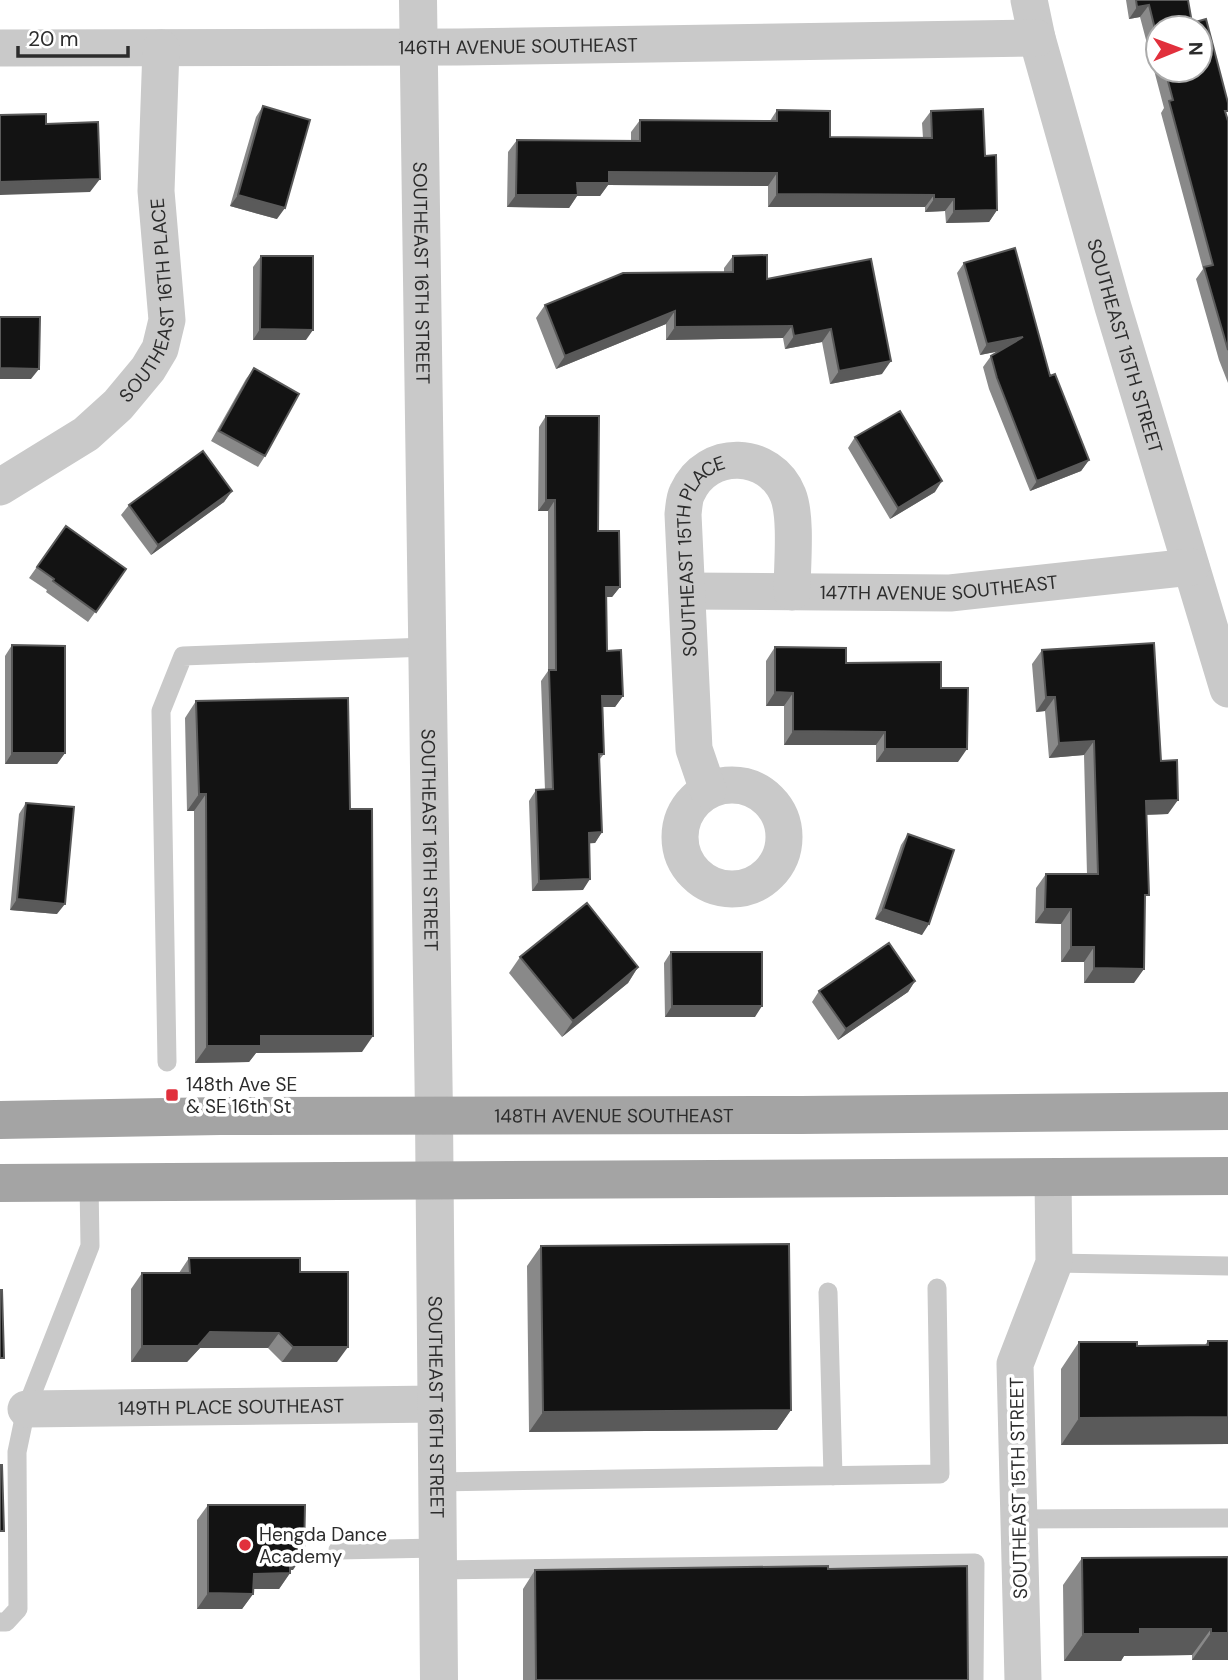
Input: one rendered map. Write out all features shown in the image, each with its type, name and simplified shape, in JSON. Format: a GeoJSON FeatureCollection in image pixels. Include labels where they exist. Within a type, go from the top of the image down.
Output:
{"type":"FeatureCollection","features":[{"type":"Feature","properties":{"kind":"main road","name":"148TH AVENUE SOUTHEAST"},"geometry":{"type":"LineString","coordinates":[[0,1120],[1228,1111]]}},
{"type":"Feature","properties":{"kind":"main road"},"geometry":{"type":"LineString","coordinates":[[0,1183],[1228,1176]]}},
{"type":"Feature","properties":{"kind":"street","name":"SOUTHEAST 16TH STREET"},"geometry":{"type":"LineString","coordinates":[[418,0],[435,1180],[439,1680]]}},
{"type":"Feature","properties":{"kind":"street","name":"SOUTHEAST 15TH STREET"},"geometry":{"type":"LineString","coordinates":[[1029,0],[1037,38],[1113,307],[1228,689]]}},
{"type":"Feature","properties":{"kind":"street","name":"146TH AVENUE SOUTHEAST"},"geometry":{"type":"LineString","coordinates":[[0,48],[1037,38]]}},
{"type":"Feature","properties":{"kind":"street","name":"SOUTHEAST 16TH PLACE"},"geometry":{"type":"LineString","coordinates":[[0,487],[86,434],[118,405],[148,369],[160,349],[167,320],[156,191],[161,48]]}},
{"type":"Feature","properties":{"kind":"street","name":"SOUTHEAST 15TH PLACE"},"geometry":{"type":"LineString","coordinates":[[708,790],[694,749],[683,514],[686,495],[694,480],[706,468],[722,461],[738,459],[755,462],[770,470],[781,482],[789,497],[792,514],[792,592]]}},
{"type":"Feature","properties":{"kind":"street","name":"147TH AVENUE SOUTHEAST"},"geometry":{"type":"LineString","coordinates":[[687,591],[950,593],[1191,566]]}},
{"type":"Feature","properties":{"kind":"street","name":"SOUTHEAST 15TH STREET"},"geometry":{"type":"LineString","coordinates":[[1023,1680],[1016,1364],[1054,1263],[1053,1178]]}},
{"type":"Feature","properties":{"kind":"street","name":"149TH PLACE SOUTHEAST"},"geometry":{"type":"LineString","coordinates":[[26,1409],[436,1404]]}},
{"type":"Feature","properties":{"kind":"lane"},"geometry":{"type":"LineString","coordinates":[[167,1062],[161,710],[183,656],[427,647]]}},
{"type":"Feature","properties":{"kind":"lane"},"geometry":{"type":"LineString","coordinates":[[0,1622],[6,1622],[18,1609],[17,1452],[26,1409],[90,1246],[89,1182]]}},
{"type":"Feature","properties":{"kind":"lane"},"geometry":{"type":"LineString","coordinates":[[1054,1263],[1228,1266]]}},
{"type":"Feature","properties":{"kind":"lane"},"geometry":{"type":"LineString","coordinates":[[437,1482],[940,1474],[937,1288]]}},
{"type":"Feature","properties":{"kind":"lane"},"geometry":{"type":"LineString","coordinates":[[828,1292],[833,1476]]}},
{"type":"Feature","properties":{"kind":"lane"},"geometry":{"type":"LineString","coordinates":[[1019,1519],[1228,1518]]}},
{"type":"Feature","properties":{"kind":"lane"},"geometry":{"type":"LineString","coordinates":[[338,1550],[437,1559],[975,1563],[974,1680]]}},
{"type":"Feature","properties":{"kind":"building"},"geometry":{"type":"Polygon","coordinates":[[[1136,0],[1188,0],[1190,14],[1151,14],[1149,5],[1137,7],[1136,0]]]}},
{"type":"Feature","properties":{"kind":"building"},"geometry":{"type":"Polygon","coordinates":[[[1214,50],[1228,103],[1228,111],[1225,111],[1228,121],[1228,350],[1204,267],[1213,265],[1169,101],[1173,100],[1169,84],[1214,84],[1214,50]]]}},
{"type":"Feature","properties":{"kind":"building"},"geometry":{"type":"Polygon","coordinates":[[[263,106],[310,120],[285,208],[238,195],[263,106]]]}},
{"type":"Feature","properties":{"kind":"building"},"geometry":{"type":"Polygon","coordinates":[[[983,109],[985,156],[996,155],[997,210],[954,211],[954,199],[934,199],[934,195],[777,194],[777,173],[609,172],[609,183],[577,183],[578,195],[516,195],[517,140],[640,141],[640,120],[777,121],[777,110],[830,111],[830,137],[932,138],[931,111],[983,109]]]}},
{"type":"Feature","properties":{"kind":"building"},"geometry":{"type":"Polygon","coordinates":[[[46,114],[46,124],[98,122],[100,179],[0,182],[0,115],[46,114]]]}},
{"type":"Feature","properties":{"kind":"building"},"geometry":{"type":"Polygon","coordinates":[[[1015,248],[1050,376],[1055,374],[1089,460],[1037,481],[991,356],[1023,337],[987,344],[964,263],[1015,248]]]}},
{"type":"Feature","properties":{"kind":"building"},"geometry":{"type":"Polygon","coordinates":[[[767,255],[767,279],[871,259],[891,361],[839,371],[831,329],[794,336],[792,326],[675,327],[675,311],[565,356],[545,305],[623,273],[733,272],[733,256],[767,255]]]}},
{"type":"Feature","properties":{"kind":"building"},"geometry":{"type":"Polygon","coordinates":[[[261,256],[313,256],[313,330],[260,329],[261,256]]]}},
{"type":"Feature","properties":{"kind":"building"},"geometry":{"type":"Polygon","coordinates":[[[0,317],[40,317],[39,369],[0,368],[0,317]]]}},
{"type":"Feature","properties":{"kind":"building"},"geometry":{"type":"Polygon","coordinates":[[[254,368],[299,394],[265,456],[219,431],[254,368]]]}},
{"type":"Feature","properties":{"kind":"building"},"geometry":{"type":"Polygon","coordinates":[[[900,411],[942,481],[898,508],[855,437],[900,411]]]}},
{"type":"Feature","properties":{"kind":"building"},"geometry":{"type":"Polygon","coordinates":[[[546,416],[599,416],[598,531],[619,531],[620,587],[606,587],[607,651],[621,650],[623,696],[602,696],[604,754],[599,754],[602,832],[589,833],[590,879],[539,881],[536,790],[553,789],[549,670],[556,670],[555,500],[546,500],[546,416]]]}},
{"type":"Feature","properties":{"kind":"building"},"geometry":{"type":"Polygon","coordinates":[[[203,451],[232,491],[158,545],[129,505],[203,451]]]}},
{"type":"Feature","properties":{"kind":"building"},"geometry":{"type":"Polygon","coordinates":[[[66,526],[126,569],[96,612],[37,567],[66,526]]]}},
{"type":"Feature","properties":{"kind":"building"},"geometry":{"type":"Polygon","coordinates":[[[1154,643],[1161,761],[1177,760],[1178,800],[1146,801],[1149,895],[1145,895],[1144,969],[1094,968],[1094,947],[1071,947],[1071,909],[1045,909],[1046,874],[1098,874],[1094,741],[1059,743],[1055,697],[1046,697],[1042,650],[1154,643]]]}},
{"type":"Feature","properties":{"kind":"building"},"geometry":{"type":"Polygon","coordinates":[[[12,645],[65,646],[65,753],[12,753],[12,645]]]}},
{"type":"Feature","properties":{"kind":"building"},"geometry":{"type":"Polygon","coordinates":[[[775,647],[846,648],[846,663],[941,662],[941,688],[968,688],[967,749],[885,749],[885,732],[793,731],[793,693],[775,692],[775,647]]]}},
{"type":"Feature","properties":{"kind":"building"},"geometry":{"type":"Polygon","coordinates":[[[348,698],[350,809],[372,809],[373,1036],[261,1036],[261,1046],[207,1046],[206,794],[199,794],[196,701],[348,698]]]}},
{"type":"Feature","properties":{"kind":"building"},"geometry":{"type":"Polygon","coordinates":[[[26,803],[74,807],[65,904],[17,899],[26,803]]]}},
{"type":"Feature","properties":{"kind":"building"},"geometry":{"type":"Polygon","coordinates":[[[908,834],[954,850],[929,924],[883,909],[908,834]]]}},
{"type":"Feature","properties":{"kind":"building"},"geometry":{"type":"Polygon","coordinates":[[[587,903],[638,967],[573,1021],[520,957],[587,903]]]}},
{"type":"Feature","properties":{"kind":"building"},"geometry":{"type":"Polygon","coordinates":[[[889,943],[915,981],[846,1029],[819,991],[889,943]]]}},
{"type":"Feature","properties":{"kind":"building"},"geometry":{"type":"Polygon","coordinates":[[[671,952],[762,952],[762,1006],[672,1006],[671,952]]]}},
{"type":"Feature","properties":{"kind":"building"},"geometry":{"type":"Polygon","coordinates":[[[789,1244],[791,1410],[543,1412],[541,1246],[789,1244]]]}},
{"type":"Feature","properties":{"kind":"building"},"geometry":{"type":"Polygon","coordinates":[[[189,1258],[300,1258],[300,1272],[348,1272],[348,1347],[293,1347],[279,1333],[210,1332],[198,1346],[142,1346],[142,1273],[190,1273],[189,1258]]]}},
{"type":"Feature","properties":{"kind":"building"},"geometry":{"type":"Polygon","coordinates":[[[2,1290],[4,1358],[0,1358],[2,1290]]]}},
{"type":"Feature","properties":{"kind":"building"},"geometry":{"type":"Polygon","coordinates":[[[1208,1341],[1228,1341],[1228,1417],[1079,1418],[1079,1342],[1137,1342],[1137,1346],[1208,1345],[1208,1341]]]}},
{"type":"Feature","properties":{"kind":"building"},"geometry":{"type":"Polygon","coordinates":[[[2,1465],[4,1531],[0,1531],[2,1465]]]}},
{"type":"Feature","properties":{"kind":"building","name":"Hengda Dance Academy"},"geometry":{"type":"Polygon","coordinates":[[[208,1505],[305,1505],[304,1554],[290,1554],[290,1573],[254,1574],[253,1594],[208,1593],[208,1505]]]}},
{"type":"Feature","properties":{"kind":"building"},"geometry":{"type":"Polygon","coordinates":[[[1228,1557],[1228,1633],[1211,1633],[1211,1629],[1140,1629],[1140,1634],[1083,1634],[1082,1558],[1228,1557]]]}},
{"type":"Feature","properties":{"kind":"building"},"geometry":{"type":"Polygon","coordinates":[[[828,1566],[828,1569],[967,1566],[968,1680],[536,1680],[535,1570],[828,1566]]]}},
{"type":"Feature","properties":{"kind":"place","name":"148th Ave SE & SE 16th St"},"geometry":{"type":"Point","coordinates":[172,1095]}},
{"type":"Feature","properties":{"kind":"place","name":"Hengda Dance Academy"},"geometry":{"type":"Point","coordinates":[245,1545]}}]}
